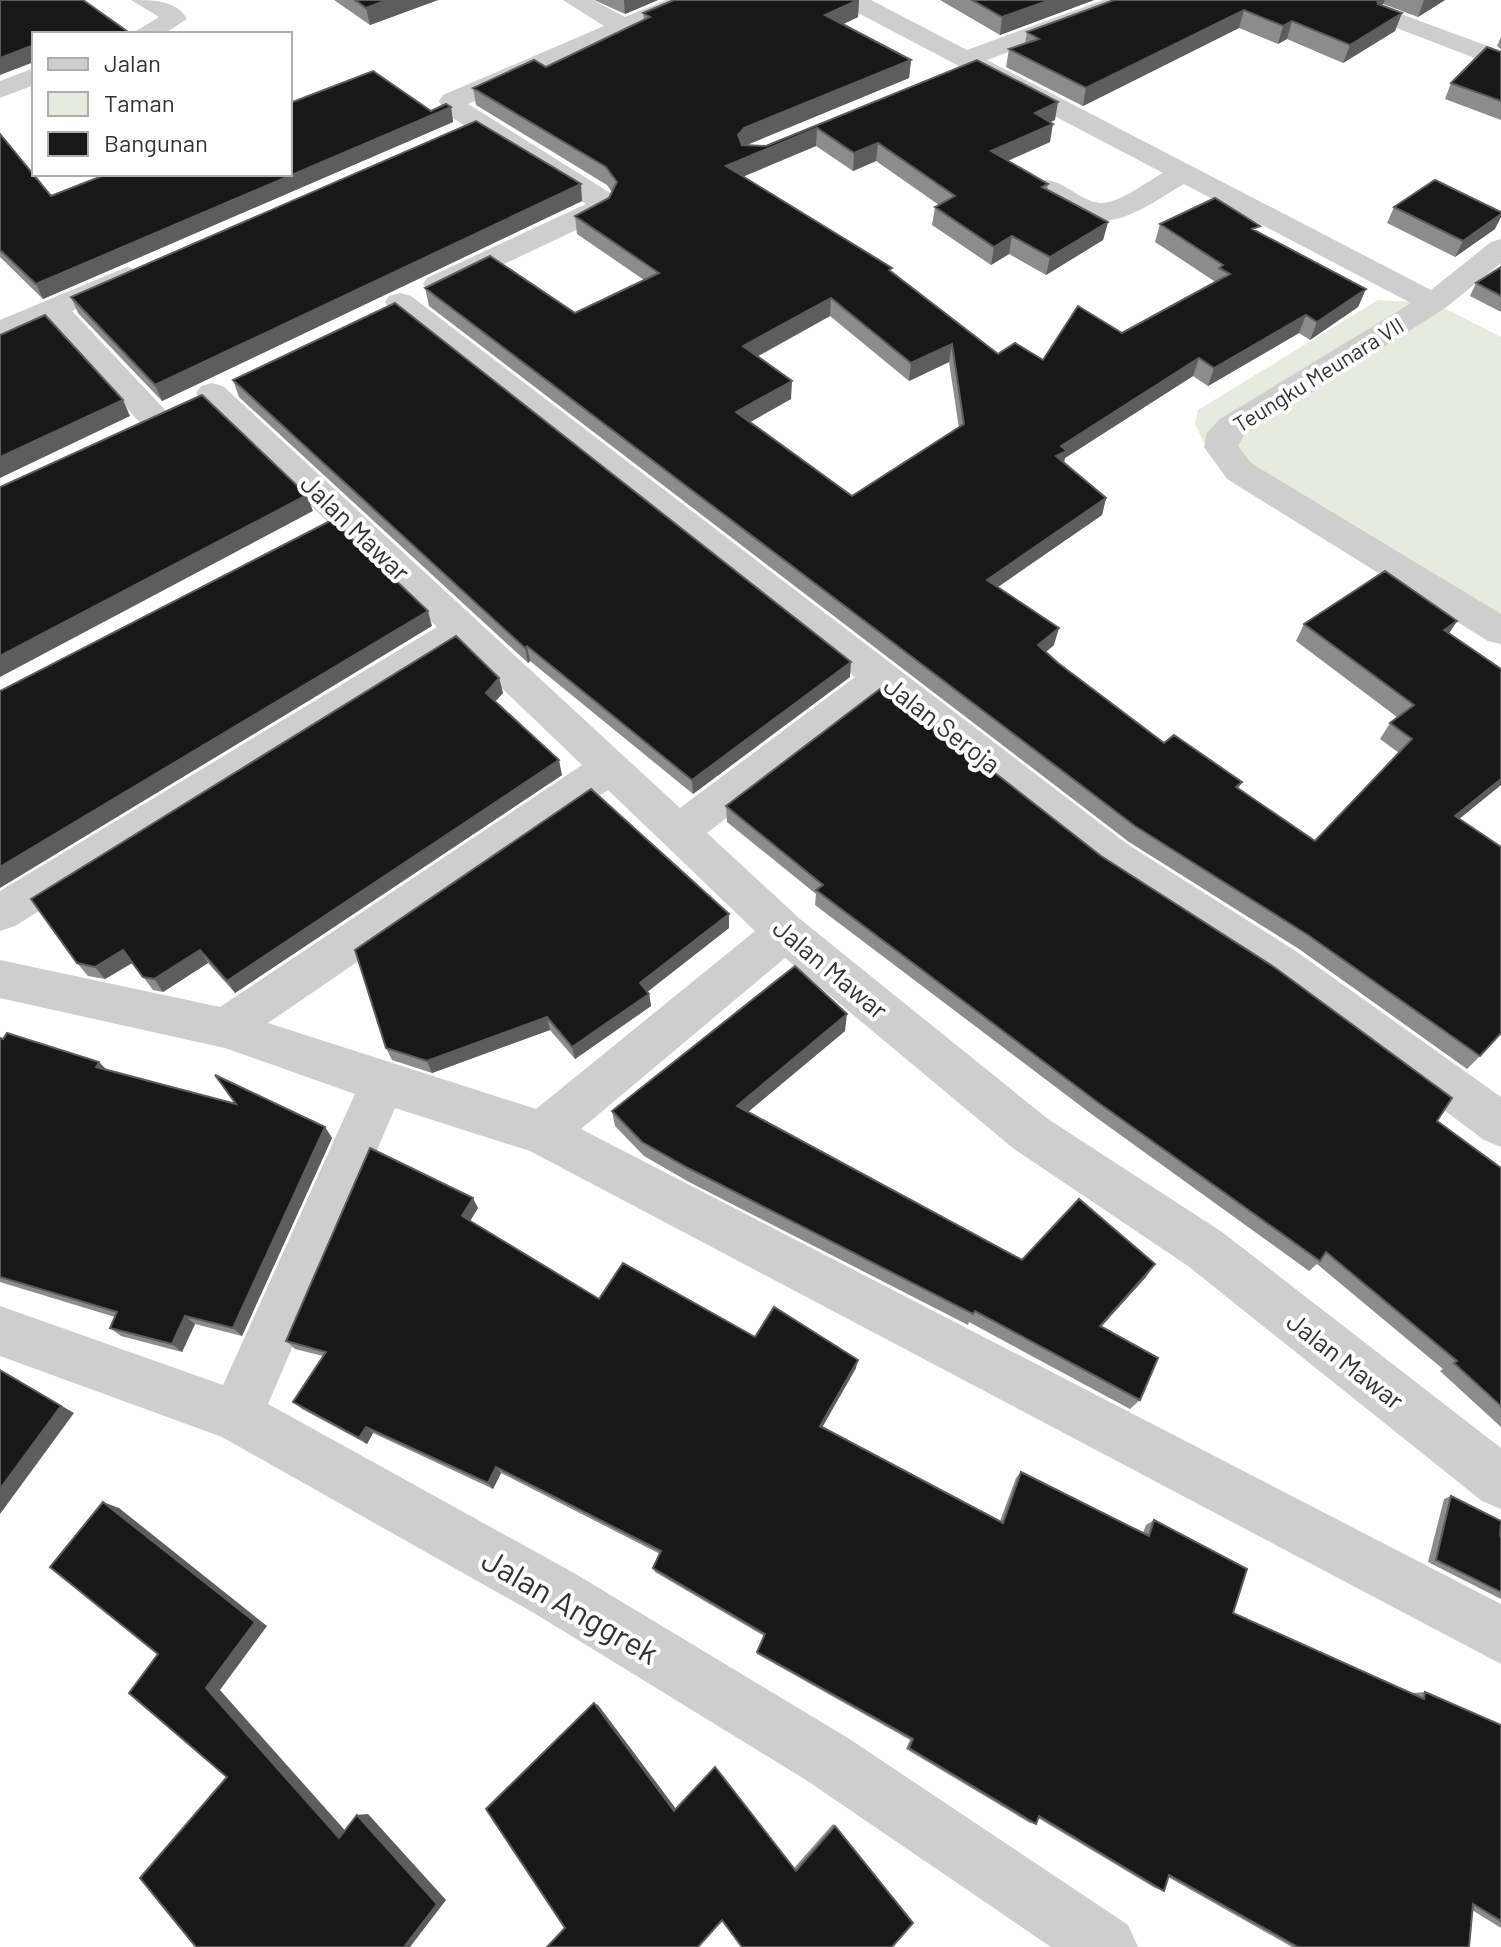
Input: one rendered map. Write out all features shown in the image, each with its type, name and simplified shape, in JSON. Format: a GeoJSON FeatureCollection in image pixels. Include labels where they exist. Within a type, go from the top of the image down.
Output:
{"type":"FeatureCollection","features":[{"type":"Feature","properties":{"kind":"street"},"geometry":{"type":"LineString","coordinates":[[143,0],[173,14],[175,19],[148,32]]}},
{"type":"Feature","properties":{"kind":"street"},"geometry":{"type":"LineString","coordinates":[[575,0],[624,27],[687,0]]}},
{"type":"Feature","properties":{"kind":"street"},"geometry":{"type":"LineString","coordinates":[[852,0],[961,66],[1182,174],[1433,303]]}},
{"type":"Feature","properties":{"kind":"street"},"geometry":{"type":"LineString","coordinates":[[961,66],[1126,0]]}},
{"type":"Feature","properties":{"kind":"street"},"geometry":{"type":"LineString","coordinates":[[1382,14],[1501,60]]}},
{"type":"Feature","properties":{"kind":"street","name":"Jalan Seroja"},"geometry":{"type":"LineString","coordinates":[[624,27],[452,101],[467,129],[602,200],[598,209],[386,308],[882,677],[1112,856],[1282,965],[1415,1059],[1501,1125]]}},
{"type":"Feature","properties":{"kind":"street"},"geometry":{"type":"LineString","coordinates":[[0,90],[32,77]]}},
{"type":"Feature","properties":{"kind":"street"},"geometry":{"type":"LineString","coordinates":[[1046,187],[1092,212],[1116,210],[1182,174]]}},
{"type":"Feature","properties":{"kind":"street","name":"Teungku Meunara VII"},"geometry":{"type":"LineString","coordinates":[[1501,248],[1433,303],[1232,427],[1224,433],[1221,447],[1239,471],[1501,631]]}},
{"type":"Feature","properties":{"kind":"street"},"geometry":{"type":"LineString","coordinates":[[22,316],[153,265]]}},
{"type":"Feature","properties":{"kind":"street","name":"Jalan Mawar"},"geometry":{"type":"LineString","coordinates":[[22,316],[142,427],[225,386],[330,522],[462,629],[785,932],[1031,1134],[1205,1249],[1501,1482]]}},
{"type":"Feature","properties":{"kind":"street"},"geometry":{"type":"LineString","coordinates":[[0,913],[462,629]]}},
{"type":"Feature","properties":{"kind":"street"},"geometry":{"type":"LineString","coordinates":[[678,832],[882,677]]}},
{"type":"Feature","properties":{"kind":"street"},"geometry":{"type":"LineString","coordinates":[[225,1028],[609,768]]}},
{"type":"Feature","properties":{"kind":"street"},"geometry":{"type":"LineString","coordinates":[[542,1133],[785,932]]}},
{"type":"Feature","properties":{"kind":"street"},"geometry":{"type":"LineString","coordinates":[[0,979],[225,1028],[383,1083],[542,1133],[1501,1635]]}},
{"type":"Feature","properties":{"kind":"street"},"geometry":{"type":"LineString","coordinates":[[236,1416],[383,1083]]}},
{"type":"Feature","properties":{"kind":"street","name":"Jalan Anggrek"},"geometry":{"type":"LineString","coordinates":[[9,1345],[236,1416],[554,1593],[827,1759],[1106,1947]]}},
{"type":"Feature","properties":{"kind":"green space"},"geometry":{"type":"Polygon","coordinates":[[[1378,300],[1434,303],[1501,337],[1501,622],[1304,507],[1204,443],[1195,424],[1198,410],[1378,300]]]}},
{"type":"Feature","properties":{"kind":"building"},"geometry":{"type":"Polygon","coordinates":[[[0,0],[83,0],[128,32],[32,32],[32,46],[0,58],[0,0]]]}},
{"type":"Feature","properties":{"kind":"building"},"geometry":{"type":"Polygon","coordinates":[[[355,0],[387,0],[366,8],[355,0]]]}},
{"type":"Feature","properties":{"kind":"building"},"geometry":{"type":"Polygon","coordinates":[[[674,0],[858,0],[825,15],[911,60],[744,128],[738,135],[742,145],[766,146],[977,60],[1058,102],[1035,113],[1053,124],[991,151],[1048,184],[1042,187],[1108,222],[1050,257],[1012,236],[994,247],[935,207],[955,196],[878,143],[854,153],[817,128],[726,166],[892,268],[889,270],[998,354],[1015,343],[1043,360],[1078,306],[1122,333],[1230,274],[1219,268],[1223,265],[1160,224],[1215,198],[1260,226],[1252,229],[1366,289],[1317,322],[1306,315],[1214,368],[1199,358],[1061,446],[1067,451],[1056,456],[1106,498],[987,580],[1059,628],[1038,645],[1058,663],[1164,743],[1174,735],[1242,782],[1236,787],[1315,841],[1412,739],[1390,723],[1414,705],[1304,624],[1385,571],[1457,621],[1444,630],[1501,669],[1501,779],[1455,816],[1501,847],[1501,1033],[1480,1056],[1308,935],[1135,826],[425,288],[490,256],[575,313],[659,273],[575,216],[609,198],[617,182],[606,167],[473,88],[534,60],[546,67],[650,17],[643,13],[674,0]],[[831,298],[743,346],[792,381],[736,412],[852,496],[964,424],[952,344],[911,363],[831,298]]]}},
{"type":"Feature","properties":{"kind":"building"},"geometry":{"type":"Polygon","coordinates":[[[972,0],[1050,0],[1002,17],[972,0]]]}},
{"type":"Feature","properties":{"kind":"building"},"geometry":{"type":"Polygon","coordinates":[[[1114,0],[1377,0],[1378,4],[1402,13],[1350,45],[1292,21],[1283,26],[1244,10],[1086,88],[1009,49],[1039,39],[1027,32],[1114,0]]]}},
{"type":"Feature","properties":{"kind":"building"},"geometry":{"type":"Polygon","coordinates":[[[1487,47],[1501,52],[1501,101],[1451,83],[1487,47]]]}},
{"type":"Feature","properties":{"kind":"building"},"geometry":{"type":"Polygon","coordinates":[[[373,71],[431,111],[446,104],[451,107],[292,175],[292,102],[373,71]]]}},
{"type":"Feature","properties":{"kind":"building"},"geometry":{"type":"Polygon","coordinates":[[[476,121],[581,184],[155,385],[71,297],[476,121]]]}},
{"type":"Feature","properties":{"kind":"building"},"geometry":{"type":"Polygon","coordinates":[[[0,134],[51,196],[102,176],[289,176],[36,284],[0,250],[0,134]]]}},
{"type":"Feature","properties":{"kind":"building"},"geometry":{"type":"Polygon","coordinates":[[[1435,180],[1501,214],[1463,241],[1394,207],[1435,180]]]}},
{"type":"Feature","properties":{"kind":"building"},"geometry":{"type":"Polygon","coordinates":[[[1501,267],[1501,296],[1476,283],[1501,267]]]}},
{"type":"Feature","properties":{"kind":"building"},"geometry":{"type":"Polygon","coordinates":[[[395,303],[851,662],[692,780],[527,646],[525,648],[233,380],[395,303]]]}},
{"type":"Feature","properties":{"kind":"building"},"geometry":{"type":"Polygon","coordinates":[[[45,315],[123,400],[0,457],[0,335],[45,315]]]}},
{"type":"Feature","properties":{"kind":"building"},"geometry":{"type":"Polygon","coordinates":[[[202,395],[307,495],[0,656],[0,487],[202,395]]]}},
{"type":"Feature","properties":{"kind":"building"},"geometry":{"type":"Polygon","coordinates":[[[332,520],[428,611],[0,867],[0,691],[332,520]]]}},
{"type":"Feature","properties":{"kind":"building"},"geometry":{"type":"Polygon","coordinates":[[[456,636],[499,678],[486,693],[559,760],[227,981],[200,950],[154,979],[143,977],[123,950],[95,967],[77,963],[31,899],[456,636]]]}},
{"type":"Feature","properties":{"kind":"building"},"geometry":{"type":"Polygon","coordinates":[[[884,686],[1101,856],[1274,967],[1452,1098],[1437,1121],[1501,1168],[1501,1406],[1454,1363],[1457,1361],[1326,1252],[1320,1261],[1096,1101],[816,890],[823,885],[726,806],[884,686]]]}},
{"type":"Feature","properties":{"kind":"building"},"geometry":{"type":"Polygon","coordinates":[[[591,789],[729,914],[640,983],[649,994],[572,1047],[547,1017],[427,1061],[386,1048],[355,950],[591,789]]]}},
{"type":"Feature","properties":{"kind":"building"},"geometry":{"type":"Polygon","coordinates":[[[795,966],[847,1014],[737,1106],[1022,1260],[1079,1199],[1155,1264],[1100,1326],[1158,1358],[1140,1400],[975,1311],[973,1314],[688,1168],[642,1142],[612,1111],[795,966]]]}},
{"type":"Feature","properties":{"kind":"building"},"geometry":{"type":"Polygon","coordinates":[[[7,1033],[99,1062],[96,1067],[236,1104],[215,1075],[325,1127],[233,1328],[185,1316],[172,1344],[110,1328],[117,1312],[0,1277],[0,1038],[3,1039],[7,1033]]]}},
{"type":"Feature","properties":{"kind":"building"},"geometry":{"type":"Polygon","coordinates":[[[370,1148],[473,1198],[462,1216],[599,1299],[623,1263],[755,1337],[774,1307],[858,1360],[820,1426],[1003,1523],[1021,1472],[1149,1536],[1154,1520],[1247,1569],[1233,1613],[1424,1699],[1425,1692],[1501,1725],[1501,1921],[1473,1904],[1469,1947],[1298,1947],[1169,1875],[1164,1891],[1039,1816],[1036,1824],[909,1748],[913,1739],[757,1652],[765,1634],[653,1568],[661,1551],[496,1467],[488,1483],[366,1427],[359,1438],[293,1402],[326,1352],[286,1341],[370,1148]]]}},
{"type":"Feature","properties":{"kind":"building"},"geometry":{"type":"Polygon","coordinates":[[[0,1370],[61,1406],[0,1489],[0,1370]]]}},
{"type":"Feature","properties":{"kind":"building"},"geometry":{"type":"Polygon","coordinates":[[[1451,1496],[1501,1521],[1501,1592],[1436,1560],[1451,1496]]]}},
{"type":"Feature","properties":{"kind":"building"},"geometry":{"type":"Polygon","coordinates":[[[103,1502],[255,1622],[206,1688],[339,1838],[357,1815],[437,1904],[404,1947],[196,1947],[140,1878],[227,1777],[129,1693],[158,1654],[50,1567],[103,1502]]]}},
{"type":"Feature","properties":{"kind":"building"},"geometry":{"type":"Polygon","coordinates":[[[594,1703],[674,1811],[715,1767],[796,1871],[835,1826],[913,1923],[892,1947],[742,1947],[722,1920],[698,1947],[547,1947],[565,1928],[486,1809],[594,1703]]]}}]}
